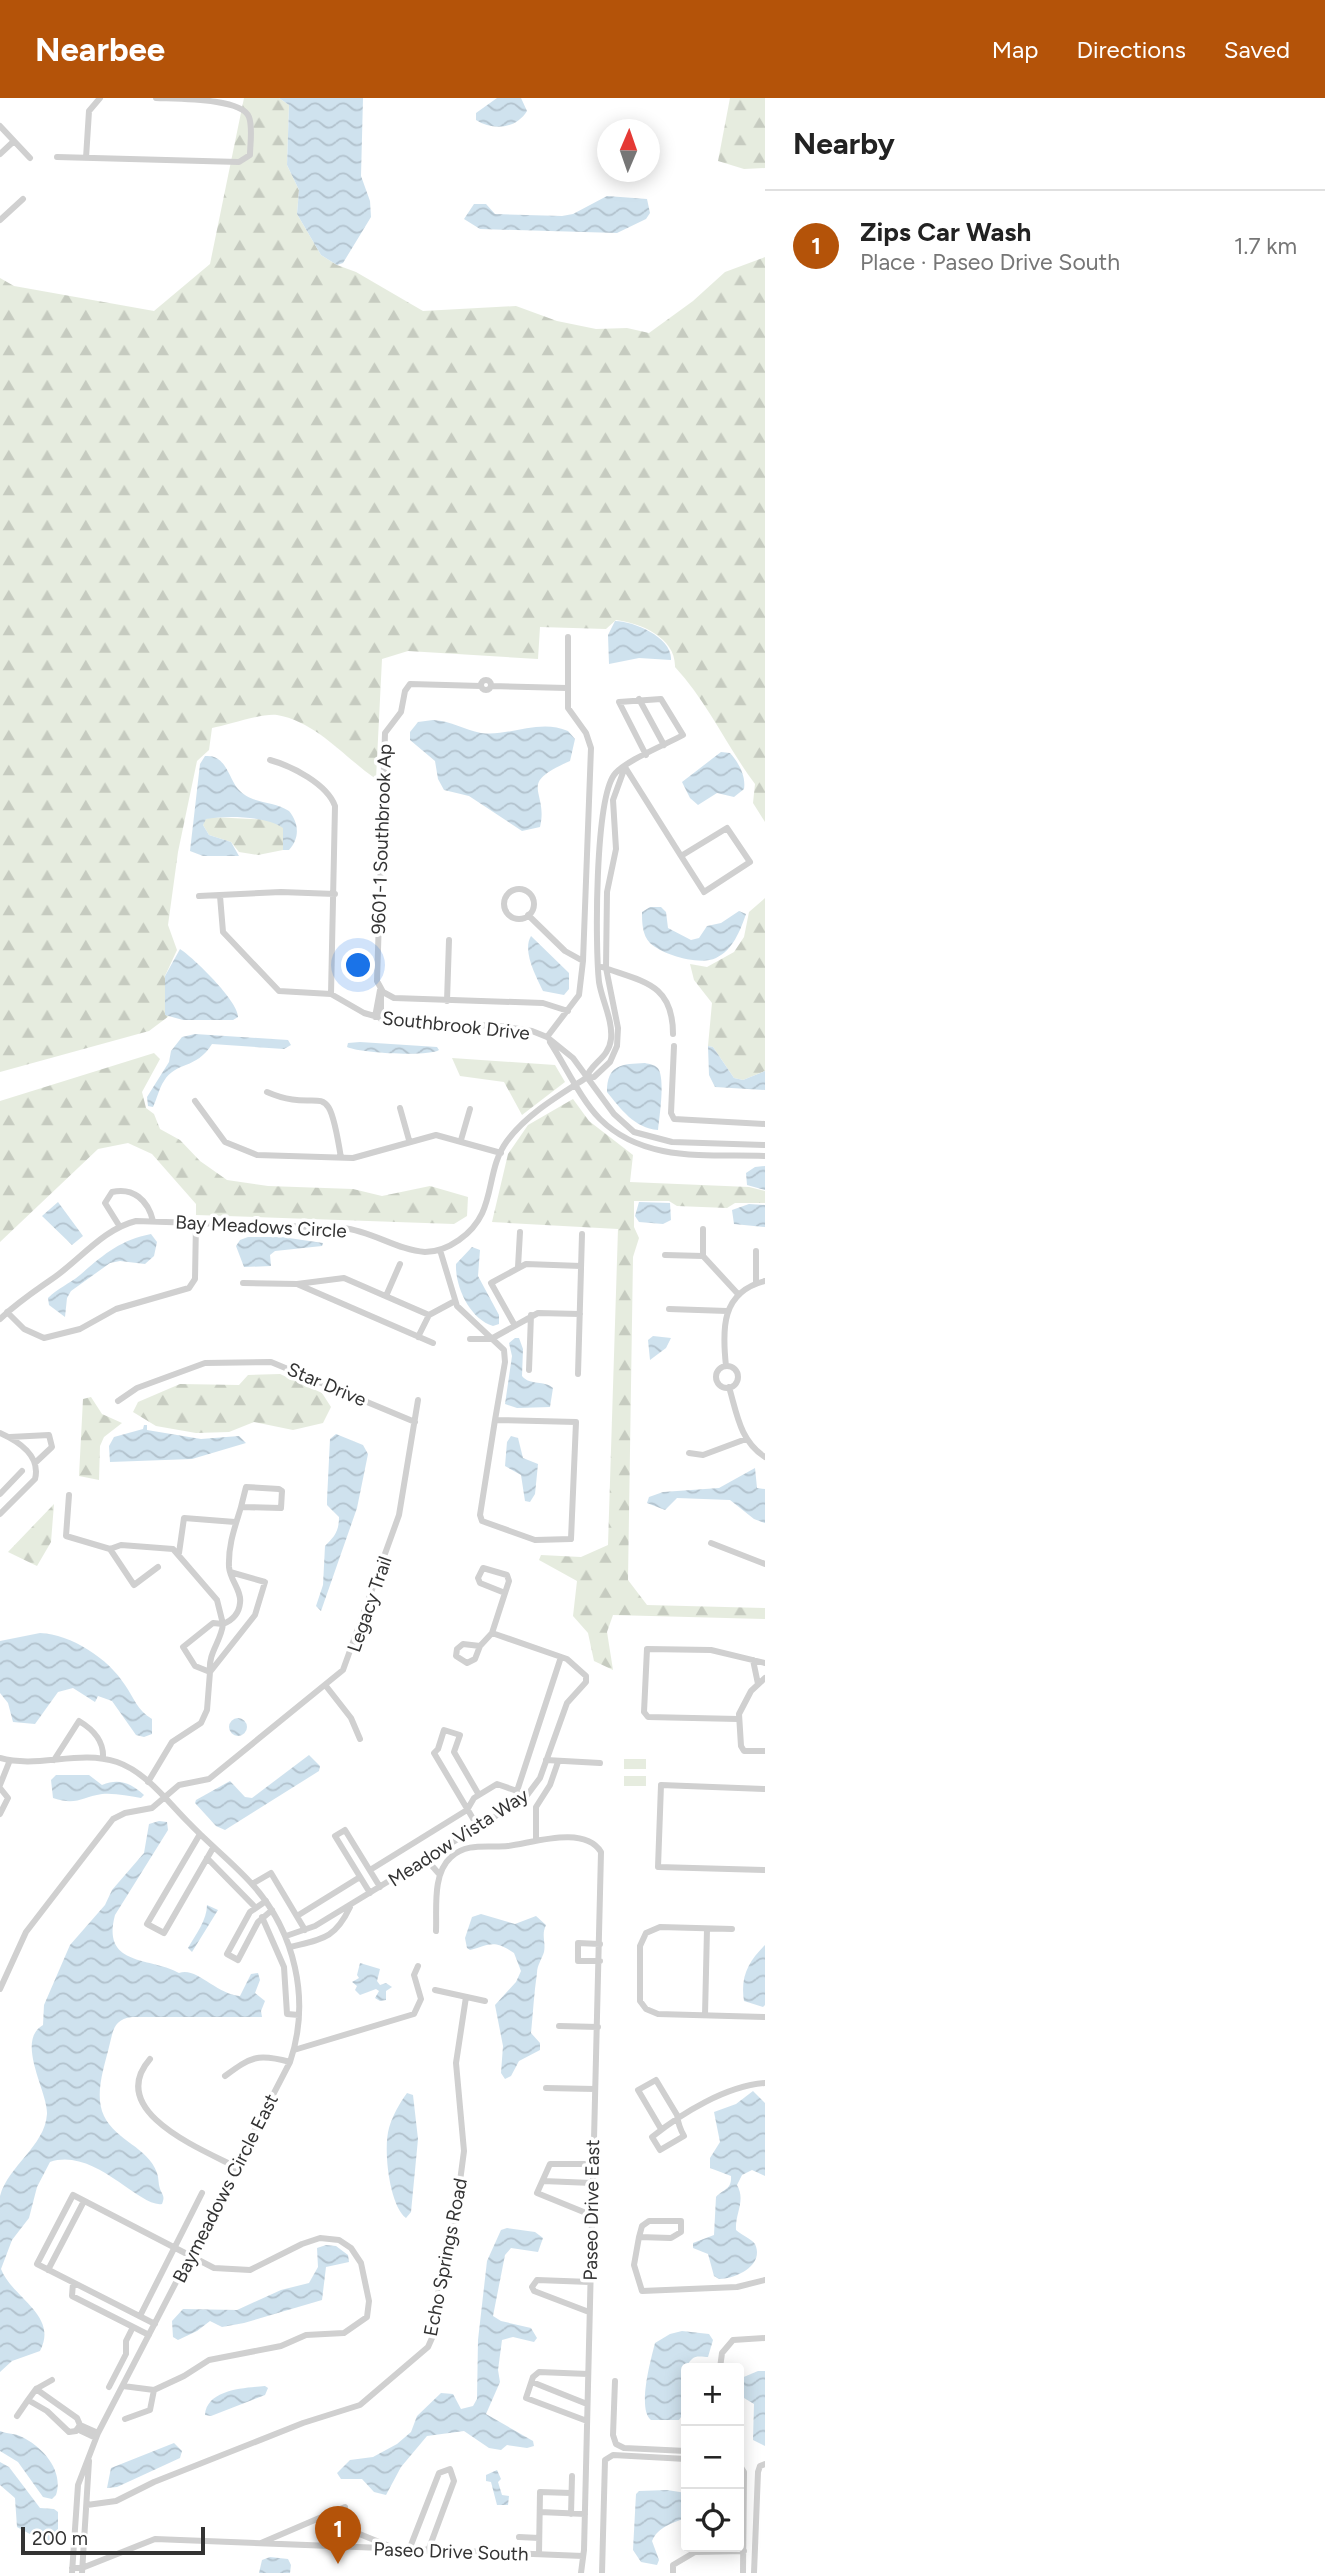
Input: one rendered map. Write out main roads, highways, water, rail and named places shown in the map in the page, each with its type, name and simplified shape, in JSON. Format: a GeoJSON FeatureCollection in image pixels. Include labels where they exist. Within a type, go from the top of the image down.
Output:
{"type":"FeatureCollection","features":[{"type":"Feature","properties":{"kind":"water"},"geometry":{"type":"Polygon","coordinates":[[[279,98],[363,98],[361,176],[370,201],[371,217],[343,263],[337,265],[321,255],[297,214],[299,190],[287,165],[289,105],[279,98]]]}},
{"type":"Feature","properties":{"kind":"water"},"geometry":{"type":"Polygon","coordinates":[[[497,98],[521,98],[527,111],[511,125],[490,126],[476,120],[476,113],[497,98]]]}},
{"type":"Feature","properties":{"kind":"water"},"geometry":{"type":"Polygon","coordinates":[[[607,196],[647,199],[650,213],[646,219],[617,233],[480,229],[464,219],[474,204],[486,204],[495,214],[562,216],[573,214],[607,196]]]}},
{"type":"Feature","properties":{"kind":"water"},"geometry":{"type":"Polygon","coordinates":[[[615,621],[651,632],[666,645],[671,660],[639,658],[609,664],[608,635],[615,621]]]}},
{"type":"Feature","properties":{"kind":"water"},"geometry":{"type":"Polygon","coordinates":[[[433,720],[492,734],[546,726],[568,731],[575,739],[570,761],[553,769],[539,782],[542,814],[540,827],[522,831],[469,796],[444,790],[438,779],[435,761],[410,740],[410,732],[418,722],[433,720]]]}},
{"type":"Feature","properties":{"kind":"water"},"geometry":{"type":"Polygon","coordinates":[[[721,752],[730,753],[736,761],[743,775],[744,789],[734,797],[717,793],[698,805],[690,798],[682,782],[721,752]]]}},
{"type":"Feature","properties":{"kind":"water"},"geometry":{"type":"Polygon","coordinates":[[[205,756],[212,756],[222,762],[238,789],[250,798],[289,811],[297,830],[295,841],[289,850],[283,850],[283,828],[276,824],[257,819],[224,817],[206,819],[203,825],[209,835],[231,842],[239,856],[203,856],[190,851],[200,764],[205,756]]]}},
{"type":"Feature","properties":{"kind":"water"},"geometry":{"type":"Polygon","coordinates":[[[650,907],[661,907],[666,912],[668,928],[691,940],[699,938],[707,926],[721,923],[739,911],[746,914],[727,950],[716,958],[701,961],[672,955],[647,940],[642,912],[650,907]]]}},
{"type":"Feature","properties":{"kind":"water"},"geometry":{"type":"Polygon","coordinates":[[[531,936],[569,973],[569,989],[564,995],[543,991],[529,956],[531,936]]]}},
{"type":"Feature","properties":{"kind":"water"},"geometry":{"type":"Polygon","coordinates":[[[180,949],[224,991],[238,1017],[233,1020],[183,1020],[165,1015],[165,976],[180,949]]]}},
{"type":"Feature","properties":{"kind":"water"},"geometry":{"type":"Polygon","coordinates":[[[195,1034],[288,1040],[291,1045],[284,1049],[212,1044],[199,1058],[174,1070],[164,1081],[153,1107],[148,1106],[147,1097],[169,1062],[171,1051],[182,1037],[195,1034]]]}},
{"type":"Feature","properties":{"kind":"water"},"geometry":{"type":"Polygon","coordinates":[[[348,1043],[437,1047],[439,1050],[394,1053],[347,1047],[348,1043]]]}},
{"type":"Feature","properties":{"kind":"water"},"geometry":{"type":"Polygon","coordinates":[[[708,1046],[713,1047],[734,1078],[743,1080],[765,1071],[765,1090],[715,1087],[709,1075],[708,1046]]]}},
{"type":"Feature","properties":{"kind":"water"},"geometry":{"type":"Polygon","coordinates":[[[645,1063],[657,1067],[661,1076],[658,1130],[635,1122],[607,1092],[610,1076],[617,1067],[645,1063]]]}},
{"type":"Feature","properties":{"kind":"water"},"geometry":{"type":"Polygon","coordinates":[[[765,1166],[765,1190],[747,1185],[746,1173],[755,1167],[765,1166]]]}},
{"type":"Feature","properties":{"kind":"water"},"geometry":{"type":"Polygon","coordinates":[[[58,1202],[83,1236],[72,1245],[42,1216],[58,1202]]]}},
{"type":"Feature","properties":{"kind":"water"},"geometry":{"type":"Polygon","coordinates":[[[639,1202],[670,1203],[671,1220],[663,1224],[639,1222],[635,1216],[639,1202]]]}},
{"type":"Feature","properties":{"kind":"water"},"geometry":{"type":"Polygon","coordinates":[[[749,1204],[765,1205],[765,1227],[734,1224],[732,1210],[749,1204]]]}},
{"type":"Feature","properties":{"kind":"water"},"geometry":{"type":"Polygon","coordinates":[[[151,1234],[157,1242],[154,1256],[145,1264],[120,1261],[110,1263],[71,1291],[67,1298],[65,1317],[49,1305],[48,1298],[104,1255],[121,1244],[151,1234]]]}},
{"type":"Feature","properties":{"kind":"water"},"geometry":{"type":"Polygon","coordinates":[[[248,1237],[282,1237],[323,1243],[322,1246],[275,1251],[270,1255],[271,1266],[244,1267],[236,1246],[240,1240],[248,1237]]]}},
{"type":"Feature","properties":{"kind":"water"},"geometry":{"type":"Polygon","coordinates":[[[472,1247],[480,1250],[478,1276],[499,1315],[499,1324],[493,1326],[477,1317],[461,1292],[458,1282],[456,1264],[472,1247]]]}},
{"type":"Feature","properties":{"kind":"water"},"geometry":{"type":"Polygon","coordinates":[[[653,1336],[671,1338],[666,1348],[650,1360],[648,1340],[653,1336]]]}},
{"type":"Feature","properties":{"kind":"water"},"geometry":{"type":"Polygon","coordinates":[[[519,1338],[523,1349],[522,1376],[529,1381],[553,1388],[550,1407],[517,1408],[505,1404],[512,1356],[509,1343],[519,1338]]]}},
{"type":"Feature","properties":{"kind":"water"},"geometry":{"type":"Polygon","coordinates":[[[144,1425],[147,1425],[147,1430],[201,1439],[239,1436],[246,1443],[192,1459],[110,1462],[109,1446],[114,1437],[143,1429],[144,1425]]]}},
{"type":"Feature","properties":{"kind":"water"},"geometry":{"type":"Polygon","coordinates":[[[336,1434],[363,1445],[368,1454],[357,1508],[321,1611],[316,1606],[323,1585],[325,1546],[335,1534],[339,1522],[339,1517],[327,1505],[330,1439],[336,1434]]]}},
{"type":"Feature","properties":{"kind":"water"},"geometry":{"type":"Polygon","coordinates":[[[511,1436],[518,1438],[523,1458],[538,1464],[535,1494],[530,1502],[525,1501],[521,1475],[505,1466],[507,1442],[511,1436]]]}},
{"type":"Feature","properties":{"kind":"water"},"geometry":{"type":"Polygon","coordinates":[[[755,1468],[757,1488],[765,1489],[765,1523],[754,1519],[730,1500],[677,1498],[665,1510],[647,1503],[649,1497],[663,1492],[719,1488],[755,1468]]]}},
{"type":"Feature","properties":{"kind":"water"},"geometry":{"type":"Polygon","coordinates":[[[40,1633],[52,1634],[76,1643],[109,1666],[139,1708],[152,1719],[152,1734],[144,1737],[136,1735],[112,1701],[98,1696],[95,1702],[73,1688],[58,1692],[35,1724],[13,1722],[8,1703],[0,1693],[0,1641],[40,1633]]]}},
{"type":"Feature","properties":{"kind":"water"},"geometry":{"type":"Polygon","coordinates":[[[234,1718],[242,1718],[247,1727],[245,1734],[234,1736],[229,1731],[229,1723],[234,1718]]]}},
{"type":"Feature","properties":{"kind":"water"},"geometry":{"type":"Polygon","coordinates":[[[309,1755],[320,1766],[319,1771],[225,1830],[216,1826],[195,1803],[230,1781],[245,1797],[252,1798],[309,1755]]]}},
{"type":"Feature","properties":{"kind":"water"},"geometry":{"type":"Polygon","coordinates":[[[56,1775],[89,1775],[102,1785],[125,1783],[144,1795],[141,1798],[102,1794],[74,1801],[61,1800],[53,1798],[51,1780],[56,1775]]]}},
{"type":"Feature","properties":{"kind":"water"},"geometry":{"type":"Polygon","coordinates":[[[167,1822],[168,1830],[115,1915],[115,1944],[131,1957],[179,1973],[192,1973],[223,1991],[240,1996],[251,1974],[258,1973],[260,1980],[255,1993],[265,2001],[262,2017],[132,2017],[117,2023],[103,2073],[101,2108],[109,2125],[153,2164],[163,2196],[162,2204],[152,2203],[83,2163],[67,2160],[50,2162],[37,2187],[29,2218],[12,2240],[1,2269],[14,2289],[39,2317],[44,2338],[40,2351],[12,2361],[0,2372],[0,2196],[10,2175],[40,2136],[47,2114],[32,2054],[32,2043],[35,2033],[43,2025],[44,2005],[70,1945],[105,1905],[112,1890],[144,1853],[149,1824],[167,1822]]]}},
{"type":"Feature","properties":{"kind":"water"},"geometry":{"type":"Polygon","coordinates":[[[207,1905],[218,1910],[192,1952],[188,1948],[203,1922],[207,1905]]]}},
{"type":"Feature","properties":{"kind":"water"},"geometry":{"type":"Polygon","coordinates":[[[481,1914],[515,1924],[536,1916],[546,1925],[544,1952],[537,1970],[531,2033],[540,2043],[540,2050],[519,2061],[511,2076],[505,2079],[501,2073],[503,2046],[495,2005],[516,1982],[521,1971],[514,1953],[501,1946],[492,1944],[470,1950],[467,1948],[465,1938],[472,1917],[481,1914]]]}},
{"type":"Feature","properties":{"kind":"water"},"geometry":{"type":"Polygon","coordinates":[[[765,1945],[763,2007],[744,2001],[743,1984],[750,1963],[765,1945]]]}},
{"type":"Feature","properties":{"kind":"water"},"geometry":{"type":"Polygon","coordinates":[[[360,1963],[380,1969],[377,1981],[380,1985],[386,1983],[392,1987],[386,1991],[386,2000],[375,1998],[379,1991],[376,1989],[360,1995],[355,1990],[357,1986],[352,1982],[359,1978],[357,1975],[360,1963]]]}},
{"type":"Feature","properties":{"kind":"water"},"geometry":{"type":"Polygon","coordinates":[[[753,2091],[765,2103],[765,2176],[752,2170],[742,2175],[737,2185],[740,2202],[736,2230],[755,2244],[756,2259],[740,2274],[719,2279],[714,2276],[708,2254],[693,2248],[693,2243],[714,2235],[716,2197],[729,2187],[731,2181],[731,2176],[710,2168],[710,2158],[720,2142],[714,2112],[736,2104],[753,2091]]]}},
{"type":"Feature","properties":{"kind":"water"},"geometry":{"type":"Polygon","coordinates":[[[407,2093],[413,2095],[418,2139],[411,2212],[406,2218],[395,2201],[392,2189],[387,2137],[396,2110],[407,2093]]]}},
{"type":"Feature","properties":{"kind":"water"},"geometry":{"type":"Polygon","coordinates":[[[507,2228],[535,2232],[543,2238],[538,2252],[511,2248],[505,2255],[493,2316],[501,2321],[531,2328],[537,2338],[534,2342],[513,2337],[502,2340],[498,2370],[500,2382],[486,2414],[533,2441],[534,2446],[527,2448],[507,2445],[501,2450],[489,2448],[464,2431],[427,2436],[401,2467],[386,2495],[374,2492],[362,2479],[341,2479],[337,2473],[350,2460],[373,2457],[397,2444],[411,2432],[417,2416],[441,2393],[453,2394],[461,2409],[473,2406],[477,2399],[478,2340],[487,2261],[501,2230],[507,2228]]]}},
{"type":"Feature","properties":{"kind":"water"},"geometry":{"type":"Polygon","coordinates":[[[336,2246],[348,2255],[349,2262],[326,2267],[322,2300],[244,2323],[222,2327],[210,2321],[178,2340],[173,2337],[172,2321],[183,2309],[237,2310],[281,2290],[309,2283],[318,2267],[317,2248],[336,2246]]]}},
{"type":"Feature","properties":{"kind":"water"},"geometry":{"type":"Polygon","coordinates":[[[682,2331],[709,2334],[713,2340],[708,2357],[695,2357],[688,2363],[681,2363],[679,2420],[651,2420],[645,2406],[648,2371],[655,2343],[670,2334],[682,2331]]]}},
{"type":"Feature","properties":{"kind":"water"},"geometry":{"type":"Polygon","coordinates":[[[765,2371],[765,2446],[753,2440],[754,2404],[744,2398],[744,2377],[765,2371]]]}},
{"type":"Feature","properties":{"kind":"water"},"geometry":{"type":"Polygon","coordinates":[[[268,2388],[265,2395],[211,2416],[205,2415],[207,2406],[220,2395],[238,2389],[268,2388]]]}},
{"type":"Feature","properties":{"kind":"water"},"geometry":{"type":"Polygon","coordinates":[[[0,2431],[30,2441],[44,2453],[57,2477],[56,2495],[52,2499],[43,2497],[18,2462],[0,2451],[0,2431]]]}},
{"type":"Feature","properties":{"kind":"water"},"geometry":{"type":"Polygon","coordinates":[[[174,2443],[182,2451],[180,2458],[117,2487],[107,2488],[111,2468],[174,2443]]]}},
{"type":"Feature","properties":{"kind":"water"},"geometry":{"type":"Polygon","coordinates":[[[0,2462],[9,2467],[40,2508],[58,2512],[58,2538],[53,2541],[39,2539],[17,2527],[15,2498],[0,2485],[0,2462]]]}},
{"type":"Feature","properties":{"kind":"water"},"geometry":{"type":"Polygon","coordinates":[[[497,2470],[501,2479],[498,2482],[502,2495],[509,2496],[508,2505],[497,2505],[491,2482],[486,2481],[486,2475],[497,2470]]]}},
{"type":"Feature","properties":{"kind":"water"},"geometry":{"type":"Polygon","coordinates":[[[639,2491],[681,2492],[681,2520],[666,2526],[652,2541],[659,2560],[657,2565],[641,2562],[633,2550],[636,2494],[639,2491]]]}},
{"type":"Feature","properties":{"kind":"water"},"geometry":{"type":"Polygon","coordinates":[[[270,2557],[288,2559],[291,2565],[290,2573],[259,2573],[262,2560],[270,2557]]]}},
{"type":"Feature","properties":{"kind":"place","name":"Zips Car Wash"},"geometry":{"type":"Point","coordinates":[338,2564]}}]}
